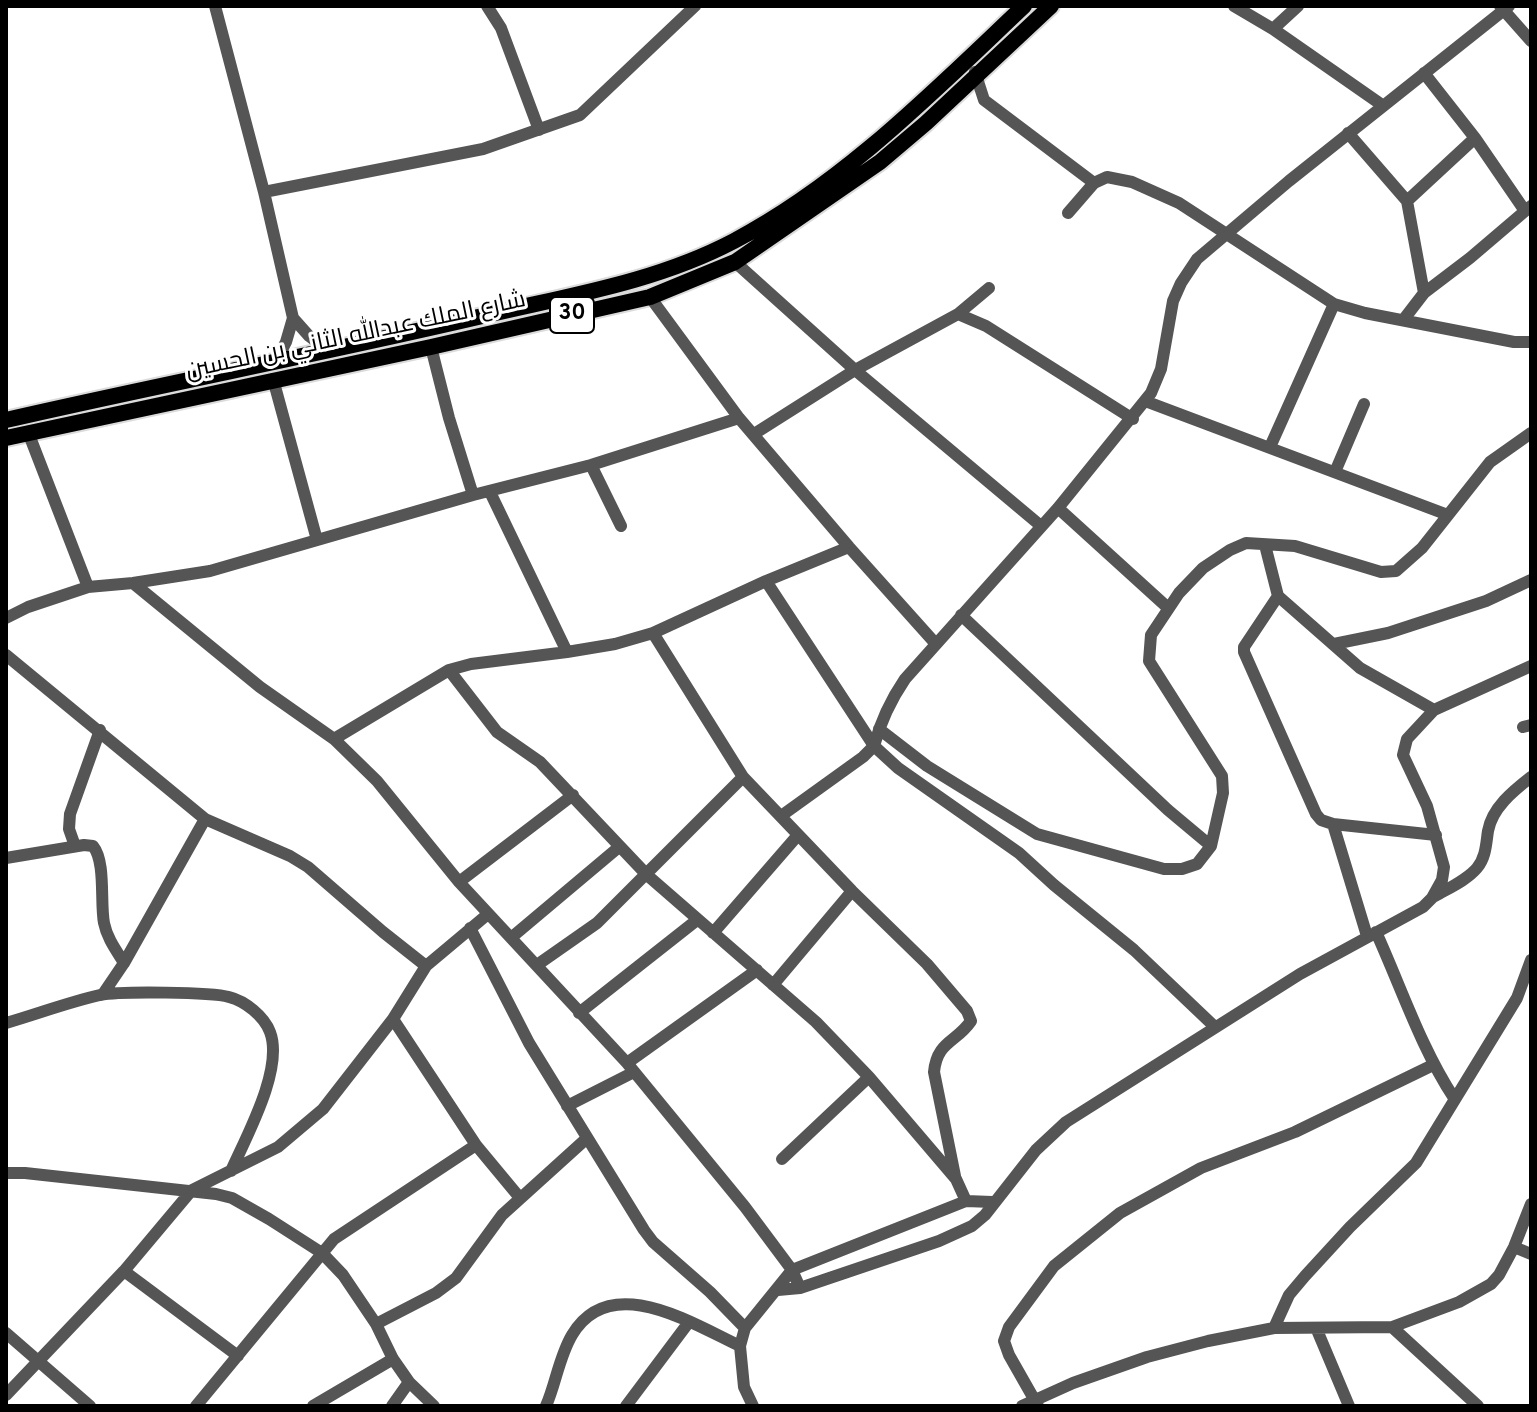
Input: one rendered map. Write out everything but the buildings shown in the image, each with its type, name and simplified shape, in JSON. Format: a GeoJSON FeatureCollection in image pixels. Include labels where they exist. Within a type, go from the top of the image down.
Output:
{"type":"FeatureCollection","features":[{"type":"Feature","properties":{"kind":"main road","name":"شارع الملك عبدالله الثاني بن الحسين"},"geometry":{"type":"LineString","coordinates":[[6,438],[149,406],[274,371],[329,351],[638,279],[693,261],[761,226],[816,189],[915,109],[1024,6]]}},
{"type":"Feature","properties":{"kind":"main road","name":"شارع الملك عبدالله الثاني بن الحسين"},"geometry":{"type":"LineString","coordinates":[[6,420],[144,388],[431,347],[650,297],[735,262],[880,162],[977,77],[1051,6]]}},
{"type":"Feature","properties":{"kind":"main road"},"geometry":{"type":"LineString","coordinates":[[144,388],[149,406]]}},
{"type":"Feature","properties":{"kind":"street"},"geometry":{"type":"LineString","coordinates":[[215,6],[264,192],[293,318],[309,336],[329,351]]}},
{"type":"Feature","properties":{"kind":"street"},"geometry":{"type":"LineString","coordinates":[[487,6],[501,28],[539,130]]}},
{"type":"Feature","properties":{"kind":"street"},"geometry":{"type":"LineString","coordinates":[[264,192],[483,149],[580,115],[695,6]]}},
{"type":"Feature","properties":{"kind":"street"},"geometry":{"type":"LineString","coordinates":[[1234,6],[1273,29],[1382,105]]}},
{"type":"Feature","properties":{"kind":"street"},"geometry":{"type":"LineString","coordinates":[[1273,29],[1298,6]]}},
{"type":"Feature","properties":{"kind":"street"},"geometry":{"type":"LineString","coordinates":[[781,816],[874,746],[890,700],[935,643],[1058,508],[1133,419],[1157,383],[1173,301],[1197,259],[1504,7],[1531,41]]}},
{"type":"Feature","properties":{"kind":"street"},"geometry":{"type":"LineString","coordinates":[[968,59],[984,100],[1094,183]]}},
{"type":"Feature","properties":{"kind":"street"},"geometry":{"type":"LineString","coordinates":[[1404,319],[1424,293],[1528,208],[1424,73]]}},
{"type":"Feature","properties":{"kind":"street"},"geometry":{"type":"LineString","coordinates":[[1348,133],[1407,201],[1424,293]]}},
{"type":"Feature","properties":{"kind":"street"},"geometry":{"type":"LineString","coordinates":[[1407,201],[1475,138]]}},
{"type":"Feature","properties":{"kind":"street"},"geometry":{"type":"LineString","coordinates":[[1068,213],[1094,183],[1107,177],[1140,185],[1179,203],[1334,304],[1365,313],[1514,342],[1531,342]]}},
{"type":"Feature","properties":{"kind":"street"},"geometry":{"type":"LineString","coordinates":[[735,262],[855,370],[1041,526]]}},
{"type":"Feature","properties":{"kind":"street"},"geometry":{"type":"LineString","coordinates":[[754,434],[855,370],[958,314],[989,288]]}},
{"type":"Feature","properties":{"kind":"street"},"geometry":{"type":"LineString","coordinates":[[650,297],[739,418],[935,643]]}},
{"type":"Feature","properties":{"kind":"street"},"geometry":{"type":"LineString","coordinates":[[1270,447],[1334,304]]}},
{"type":"Feature","properties":{"kind":"street"},"geometry":{"type":"LineString","coordinates":[[958,314],[986,326],[1133,419]]}},
{"type":"Feature","properties":{"kind":"street"},"geometry":{"type":"LineString","coordinates":[[293,318],[274,371],[317,540]]}},
{"type":"Feature","properties":{"kind":"street"},"geometry":{"type":"LineString","coordinates":[[431,347],[473,495]]}},
{"type":"Feature","properties":{"kind":"street"},"geometry":{"type":"LineString","coordinates":[[1145,401],[1448,515]]}},
{"type":"Feature","properties":{"kind":"street"},"geometry":{"type":"LineString","coordinates":[[1335,472],[1364,404]]}},
{"type":"Feature","properties":{"kind":"street"},"geometry":{"type":"LineString","coordinates":[[6,618],[28,607],[88,587],[210,571],[473,495],[591,465],[739,418]]}},
{"type":"Feature","properties":{"kind":"street"},"geometry":{"type":"LineString","coordinates":[[28,432],[88,587]]}},
{"type":"Feature","properties":{"kind":"street"},"geometry":{"type":"LineString","coordinates":[[879,729],[927,766],[1037,834],[1164,869],[1182,869],[1197,864],[1211,846],[1221,806],[1222,776],[1149,661],[1151,635],[1167,607],[1203,568],[1246,543],[1295,546],[1381,572],[1396,571],[1422,548],[1490,462],[1531,433]]}},
{"type":"Feature","properties":{"kind":"street"},"geometry":{"type":"LineString","coordinates":[[591,465],[621,526]]}},
{"type":"Feature","properties":{"kind":"street"},"geometry":{"type":"LineString","coordinates":[[490,492],[567,652]]}},
{"type":"Feature","properties":{"kind":"street"},"geometry":{"type":"LineString","coordinates":[[1058,508],[1167,607]]}},
{"type":"Feature","properties":{"kind":"street"},"geometry":{"type":"LineString","coordinates":[[1265,545],[1278,596],[1360,668],[1434,710]]}},
{"type":"Feature","properties":{"kind":"street"},"geometry":{"type":"LineString","coordinates":[[334,739],[449,670],[471,664],[615,644],[653,633],[849,547]]}},
{"type":"Feature","properties":{"kind":"street"},"geometry":{"type":"LineString","coordinates":[[1334,644],[1388,633],[1486,601],[1531,580]]}},
{"type":"Feature","properties":{"kind":"street"},"geometry":{"type":"LineString","coordinates":[[766,581],[874,746],[898,768],[1019,853],[1134,950],[1215,1027]]}},
{"type":"Feature","properties":{"kind":"street"},"geometry":{"type":"LineString","coordinates":[[133,583],[260,687],[334,739],[377,781],[459,882],[631,1067],[745,1207],[792,1270],[800,1288]]}},
{"type":"Feature","properties":{"kind":"street"},"geometry":{"type":"LineString","coordinates":[[1278,596],[1244,647],[1244,652],[1316,814],[1321,820],[1333,824],[1436,835]]}},
{"type":"Feature","properties":{"kind":"street"},"geometry":{"type":"LineString","coordinates":[[961,615],[1168,810],[1211,846]]}},
{"type":"Feature","properties":{"kind":"street"},"geometry":{"type":"LineString","coordinates":[[653,633],[743,777],[961,1002],[971,1021],[940,1048],[934,1072],[956,1179],[966,1201]]}},
{"type":"Feature","properties":{"kind":"street"},"geometry":{"type":"LineString","coordinates":[[6,655],[205,819],[308,867],[426,966]]}},
{"type":"Feature","properties":{"kind":"street"},"geometry":{"type":"LineString","coordinates":[[1432,898],[1442,880],[1444,867],[1427,806],[1403,755],[1407,739],[1434,710],[1531,666]]}},
{"type":"Feature","properties":{"kind":"street"},"geometry":{"type":"LineString","coordinates":[[449,670],[497,732],[540,762],[647,875],[816,1022],[869,1077],[956,1179]]}},
{"type":"Feature","properties":{"kind":"street"},"geometry":{"type":"LineString","coordinates":[[75,846],[69,829],[70,814],[100,730]]}},
{"type":"Feature","properties":{"kind":"street"},"geometry":{"type":"LineString","coordinates":[[537,965],[597,923],[743,777]]}},
{"type":"Feature","properties":{"kind":"street"},"geometry":{"type":"LineString","coordinates":[[778,1290],[800,1288],[939,1241],[972,1226],[985,1215],[992,1202],[1036,1150],[1066,1122],[1215,1027],[1371,934],[1423,907],[1432,898],[1469,876],[1484,856],[1492,818],[1513,792],[1531,777]]}},
{"type":"Feature","properties":{"kind":"street"},"geometry":{"type":"LineString","coordinates":[[459,882],[573,795]]}},
{"type":"Feature","properties":{"kind":"street"},"geometry":{"type":"LineString","coordinates":[[103,994],[124,963],[205,819]]}},
{"type":"Feature","properties":{"kind":"street"},"geometry":{"type":"LineString","coordinates":[[1333,824],[1371,934],[1408,1002],[1433,1065],[1454,1098]]}},
{"type":"Feature","properties":{"kind":"street"},"geometry":{"type":"LineString","coordinates":[[713,933],[798,835]]}},
{"type":"Feature","properties":{"kind":"street"},"geometry":{"type":"LineString","coordinates":[[6,858],[89,844],[98,852],[104,921],[108,936],[124,963]]}},
{"type":"Feature","properties":{"kind":"street"},"geometry":{"type":"LineString","coordinates":[[512,937],[619,847]]}},
{"type":"Feature","properties":{"kind":"street"},"geometry":{"type":"LineString","coordinates":[[773,985],[852,891]]}},
{"type":"Feature","properties":{"kind":"street"},"geometry":{"type":"LineString","coordinates":[[6,1395],[124,1271],[192,1190],[278,1147],[323,1109],[393,1019],[426,966],[488,914]]}},
{"type":"Feature","properties":{"kind":"street"},"geometry":{"type":"LineString","coordinates":[[579,1013],[697,920]]}},
{"type":"Feature","properties":{"kind":"street"},"geometry":{"type":"LineString","coordinates":[[470,928],[529,1043],[653,1242],[745,1328]]}},
{"type":"Feature","properties":{"kind":"street"},"geometry":{"type":"LineString","coordinates":[[1274,1328],[1289,1295],[1305,1276],[1416,1163],[1517,998],[1531,960]]}},
{"type":"Feature","properties":{"kind":"street"},"geometry":{"type":"LineString","coordinates":[[567,1106],[631,1067],[757,970]]}},
{"type":"Feature","properties":{"kind":"street"},"geometry":{"type":"LineString","coordinates":[[6,1023],[103,994],[205,994],[230,997],[248,1005],[270,1032],[272,1066],[268,1083],[231,1171]]}},
{"type":"Feature","properties":{"kind":"street"},"geometry":{"type":"LineString","coordinates":[[393,1019],[476,1145],[520,1198]]}},
{"type":"Feature","properties":{"kind":"street"},"geometry":{"type":"LineString","coordinates":[[1036,1402],[1004,1341],[1009,1327],[1054,1266],[1120,1213],[1171,1182],[1295,1132],[1433,1065]]}},
{"type":"Feature","properties":{"kind":"street"},"geometry":{"type":"LineString","coordinates":[[782,1159],[869,1077]]}},
{"type":"Feature","properties":{"kind":"street"},"geometry":{"type":"LineString","coordinates":[[376,1324],[436,1293],[456,1278],[502,1215],[586,1139]]}},
{"type":"Feature","properties":{"kind":"street"},"geometry":{"type":"LineString","coordinates":[[196,1406],[322,1253],[352,1227],[476,1145]]}},
{"type":"Feature","properties":{"kind":"street"},"geometry":{"type":"LineString","coordinates":[[6,1173],[192,1190],[232,1198],[322,1253],[351,1285],[409,1382],[434,1406]]}},
{"type":"Feature","properties":{"kind":"street"},"geometry":{"type":"LineString","coordinates":[[753,1406],[741,1377],[740,1346],[745,1328],[792,1270],[966,1201],[992,1202]]}},
{"type":"Feature","properties":{"kind":"street"},"geometry":{"type":"LineString","coordinates":[[1022,1406],[1147,1357],[1274,1328],[1392,1327],[1459,1302],[1491,1284],[1506,1264],[1531,1204]]}},
{"type":"Feature","properties":{"kind":"street"},"geometry":{"type":"LineString","coordinates":[[1514,1247],[1531,1254]]}},
{"type":"Feature","properties":{"kind":"street"},"geometry":{"type":"LineString","coordinates":[[124,1271],[238,1356]]}},
{"type":"Feature","properties":{"kind":"street"},"geometry":{"type":"LineString","coordinates":[[546,1406],[571,1337],[588,1315],[602,1307],[620,1304],[645,1307],[689,1322],[740,1346]]}},
{"type":"Feature","properties":{"kind":"street"},"geometry":{"type":"LineString","coordinates":[[626,1406],[689,1322]]}},
{"type":"Feature","properties":{"kind":"street"},"geometry":{"type":"LineString","coordinates":[[1392,1327],[1478,1406]]}},
{"type":"Feature","properties":{"kind":"street"},"geometry":{"type":"LineString","coordinates":[[1317,1330],[1349,1406]]}},
{"type":"Feature","properties":{"kind":"street"},"geometry":{"type":"LineString","coordinates":[[6,1333],[90,1406]]}},
{"type":"Feature","properties":{"kind":"street"},"geometry":{"type":"LineString","coordinates":[[313,1406],[393,1359]]}},
{"type":"Feature","properties":{"kind":"street"},"geometry":{"type":"LineString","coordinates":[[392,1406],[409,1382]]}}]}
